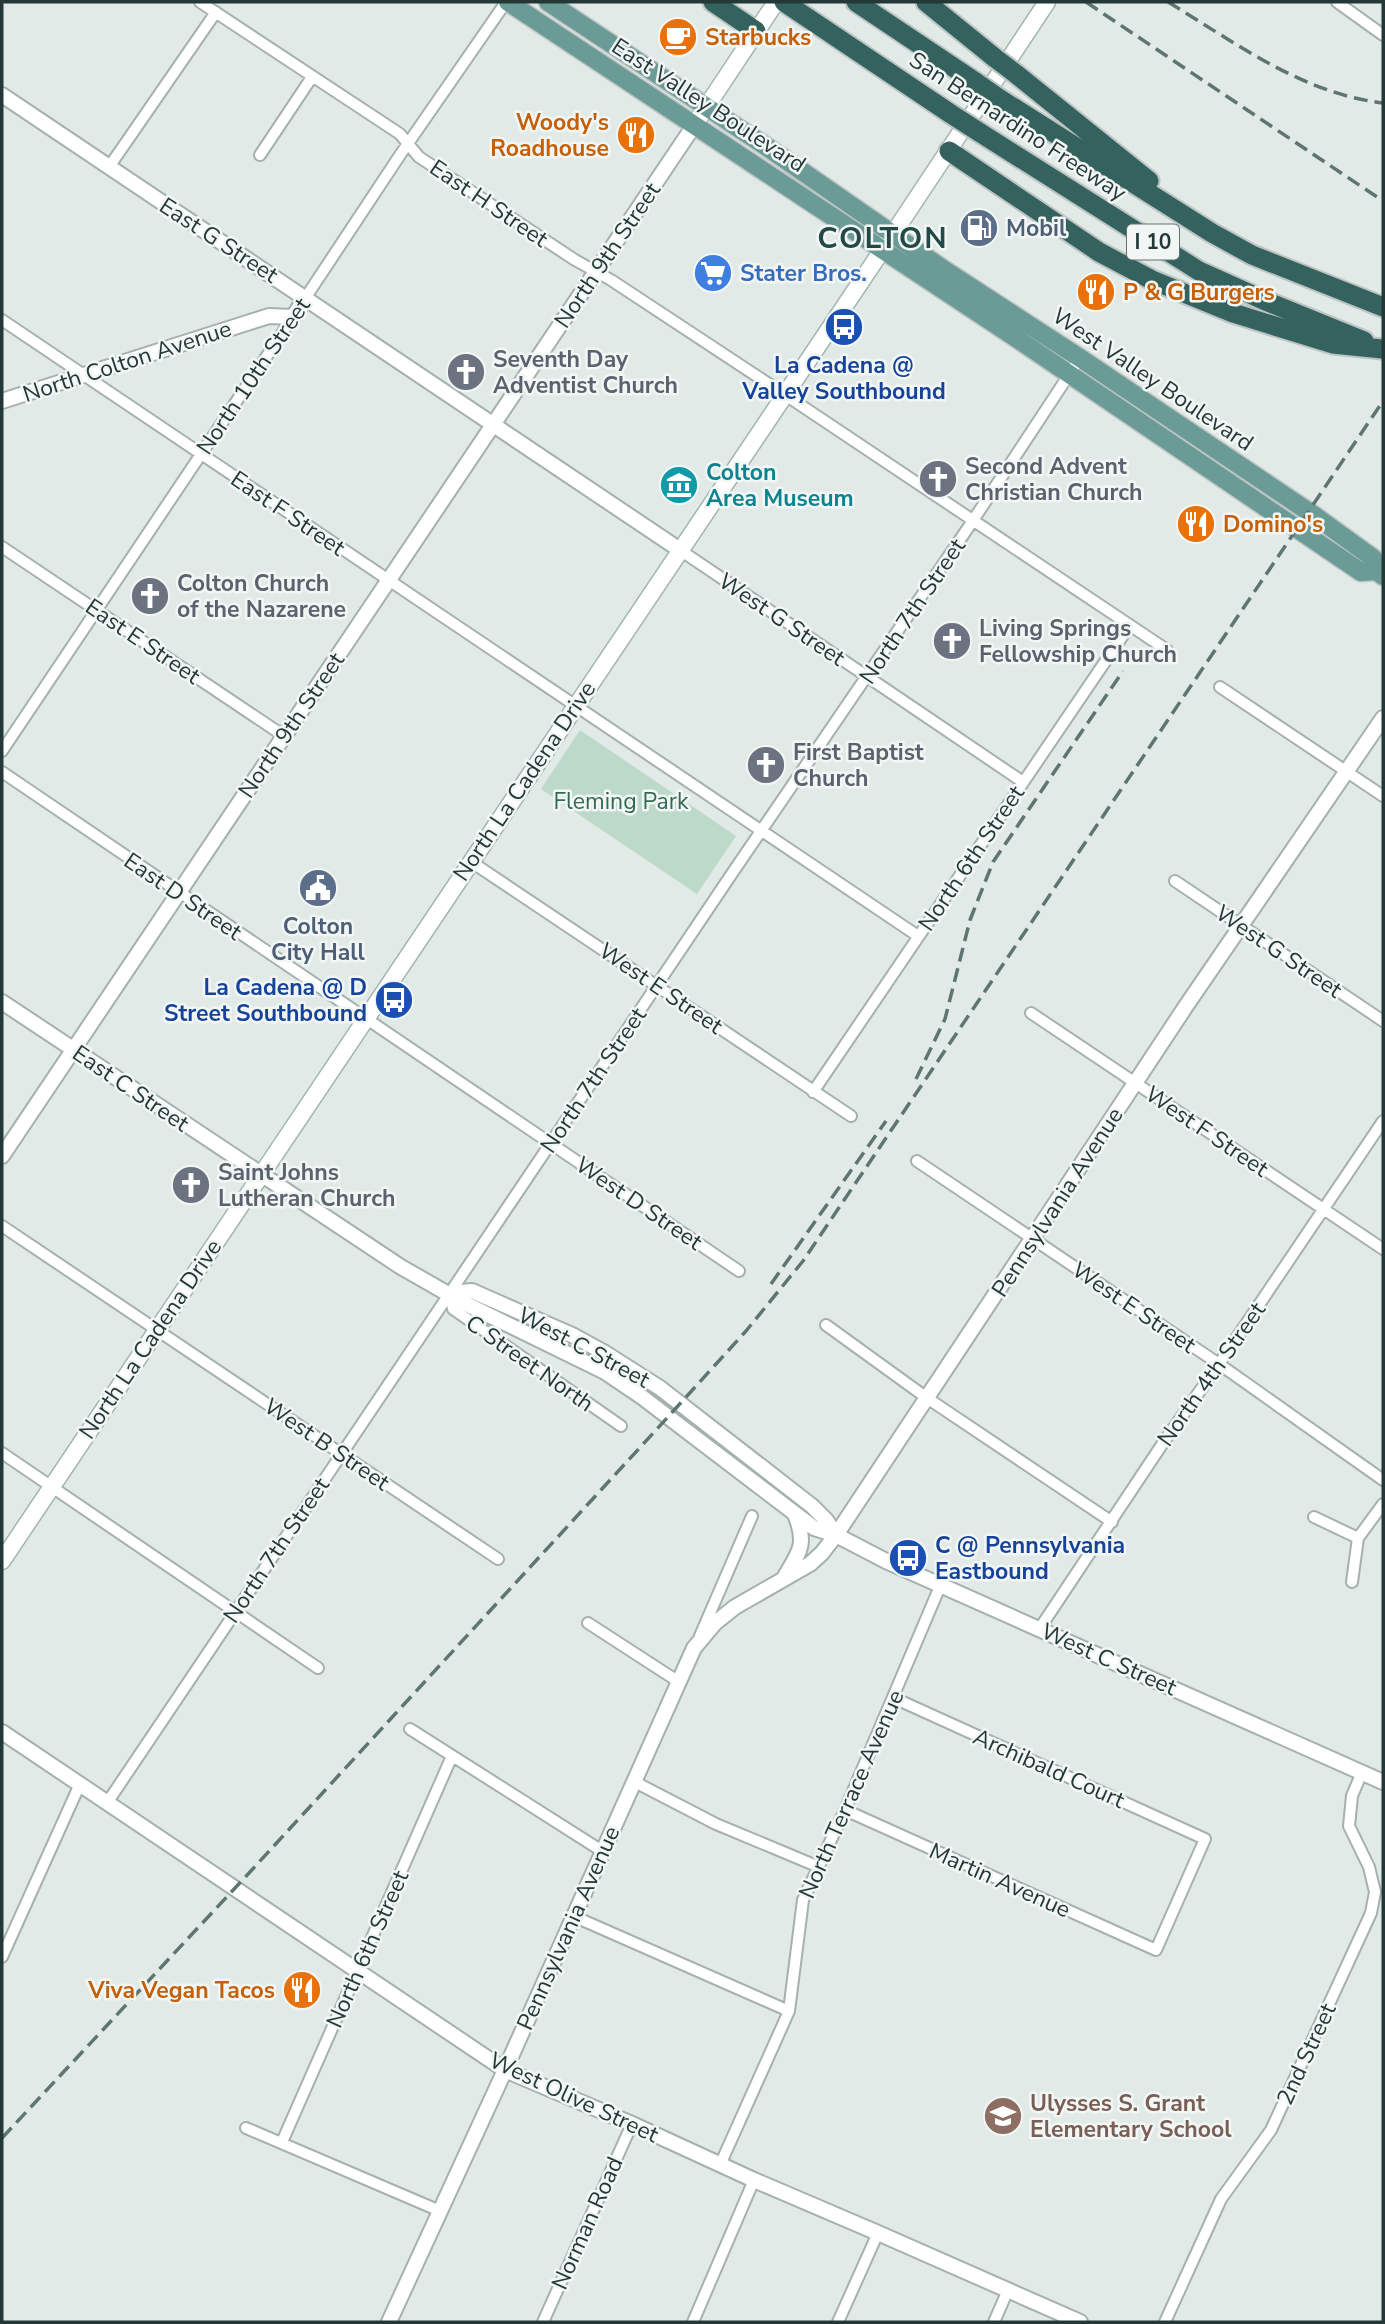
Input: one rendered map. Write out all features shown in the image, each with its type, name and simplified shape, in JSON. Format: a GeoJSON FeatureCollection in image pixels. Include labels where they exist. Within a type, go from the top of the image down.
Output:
{"type":"FeatureCollection","features":[{"type":"Feature","properties":{"kind":"highway"},"geometry":{"type":"LineString","coordinates":[[713,2],[756,31]]}},
{"type":"Feature","properties":{"kind":"highway","name":"San Bernardino Freeway"},"geometry":{"type":"LineString","coordinates":[[856,2],[1000,99],[1212,233],[1252,256],[1383,307]]}},
{"type":"Feature","properties":{"kind":"highway"},"geometry":{"type":"LineString","coordinates":[[926,2],[1212,233]]}},
{"type":"Feature","properties":{"kind":"highway","name":"San Bernardino Freeway"},"geometry":{"type":"LineString","coordinates":[[790,5],[951,114],[1199,271],[1268,302],[1335,337]]}},
{"type":"Feature","properties":{"kind":"highway"},"geometry":{"type":"LineString","coordinates":[[949,151],[1099,253],[1152,279],[1233,313],[1383,349]]}},
{"type":"Feature","properties":{"kind":"main road","name":"East Valley Boulevard"},"geometry":{"type":"LineString","coordinates":[[507,2],[882,250]]}},
{"type":"Feature","properties":{"kind":"main road","name":"East Valley Boulevard"},"geometry":{"type":"LineString","coordinates":[[548,2],[893,234]]}},
{"type":"Feature","properties":{"kind":"main road"},"geometry":{"type":"LineString","coordinates":[[695,124],[776,2]]}},
{"type":"Feature","properties":{"kind":"main road","name":"North La Cadena Drive"},"geometry":{"type":"LineString","coordinates":[[2,1560],[1047,2]]}},
{"type":"Feature","properties":{"kind":"main road","name":"West Valley Boulevard"},"geometry":{"type":"LineString","coordinates":[[882,250],[1361,572],[1380,573],[1373,558],[893,234]]}},
{"type":"Feature","properties":{"kind":"main road"},"geometry":{"type":"LineString","coordinates":[[1186,454],[1201,457],[1230,475],[1239,475],[1243,468]]}},
{"type":"Feature","properties":{"kind":"street","name":"East H Street"},"geometry":{"type":"LineString","coordinates":[[200,2],[400,134],[419,157],[784,394],[1167,650]]}},
{"type":"Feature","properties":{"kind":"street","name":"North 10th Street"},"geometry":{"type":"LineString","coordinates":[[2,751],[507,2]]}},
{"type":"Feature","properties":{"kind":"street"},"geometry":{"type":"LineString","coordinates":[[1337,2],[1383,35]]}},
{"type":"Feature","properties":{"kind":"street"},"geometry":{"type":"LineString","coordinates":[[109,167],[216,12]]}},
{"type":"Feature","properties":{"kind":"street"},"geometry":{"type":"LineString","coordinates":[[260,155],[312,77]]}},
{"type":"Feature","properties":{"kind":"street","name":"East G Street"},"geometry":{"type":"LineString","coordinates":[[2,95],[680,550]]}},
{"type":"Feature","properties":{"kind":"street","name":"North 9th Street"},"geometry":{"type":"LineString","coordinates":[[2,1156],[695,124]]}},
{"type":"Feature","properties":{"kind":"street","name":"North Colton Avenue"},"geometry":{"type":"LineString","coordinates":[[2,401],[268,316],[293,317]]}},
{"type":"Feature","properties":{"kind":"street","name":"East F Street"},"geometry":{"type":"LineString","coordinates":[[2,320],[575,706]]}},
{"type":"Feature","properties":{"kind":"street","name":"North 7th Street"},"geometry":{"type":"LineString","coordinates":[[107,1803],[1080,358]]}},
{"type":"Feature","properties":{"kind":"street","name":"East E Street"},"geometry":{"type":"LineString","coordinates":[[2,547],[284,736]]}},
{"type":"Feature","properties":{"kind":"street","name":"West G Street"},"geometry":{"type":"LineString","coordinates":[[680,550],[1023,782]]}},
{"type":"Feature","properties":{"kind":"street","name":"North 6th Street"},"geometry":{"type":"LineString","coordinates":[[813,1092],[1130,625]]}},
{"type":"Feature","properties":{"kind":"street"},"geometry":{"type":"LineString","coordinates":[[1220,687],[1383,796]]}},
{"type":"Feature","properties":{"kind":"street"},"geometry":{"type":"LineString","coordinates":[[575,706],[918,936]]}},
{"type":"Feature","properties":{"kind":"street","name":"Pennsylvania Avenue"},"geometry":{"type":"LineString","coordinates":[[694,1648],[715,1623],[736,1607],[810,1564],[836,1535],[1241,925],[1383,718]]}},
{"type":"Feature","properties":{"kind":"street","name":"East D Street"},"geometry":{"type":"LineString","coordinates":[[2,772],[365,1018]]}},
{"type":"Feature","properties":{"kind":"street","name":"West E Street"},"geometry":{"type":"LineString","coordinates":[[470,861],[852,1116]]}},
{"type":"Feature","properties":{"kind":"street","name":"West G Street"},"geometry":{"type":"LineString","coordinates":[[1175,881],[1383,1021]]}},
{"type":"Feature","properties":{"kind":"street","name":"East C Street"},"geometry":{"type":"LineString","coordinates":[[2,1002],[261,1173]]}},
{"type":"Feature","properties":{"kind":"street","name":"West F Street"},"geometry":{"type":"LineString","coordinates":[[1031,1013],[1383,1249]]}},
{"type":"Feature","properties":{"kind":"street","name":"West D Street"},"geometry":{"type":"LineString","coordinates":[[365,1018],[739,1271]]}},
{"type":"Feature","properties":{"kind":"street","name":"North 4th Street"},"geometry":{"type":"LineString","coordinates":[[1040,1628],[1383,1121]]}},
{"type":"Feature","properties":{"kind":"street","name":"West E Street"},"geometry":{"type":"LineString","coordinates":[[917,1161],[1219,1364],[1383,1480]]}},
{"type":"Feature","properties":{"kind":"street","name":"West C Street"},"geometry":{"type":"LineString","coordinates":[[261,1173],[384,1255],[474,1308],[605,1372],[814,1528],[836,1535],[877,1556],[1383,1782]]}},
{"type":"Feature","properties":{"kind":"street","name":"West B Street"},"geometry":{"type":"LineString","coordinates":[[2,1227],[498,1559]]}},
{"type":"Feature","properties":{"kind":"street","name":"West C Street"},"geometry":{"type":"LineString","coordinates":[[450,1293],[472,1290],[572,1335],[639,1374],[812,1506],[836,1535]]}},
{"type":"Feature","properties":{"kind":"street","name":"C Street North"},"geometry":{"type":"LineString","coordinates":[[450,1293],[453,1310],[621,1426]]}},
{"type":"Feature","properties":{"kind":"street"},"geometry":{"type":"LineString","coordinates":[[826,1325],[927,1398],[1112,1522]]}},
{"type":"Feature","properties":{"kind":"street"},"geometry":{"type":"LineString","coordinates":[[2,1452],[318,1668]]}},
{"type":"Feature","properties":{"kind":"street"},"geometry":{"type":"LineString","coordinates":[[1352,1582],[1358,1538],[1383,1504]]}},
{"type":"Feature","properties":{"kind":"street"},"geometry":{"type":"LineString","coordinates":[[784,1579],[801,1548],[802,1533],[795,1514]]}},
{"type":"Feature","properties":{"kind":"street","name":"Pennsylvania Avenue"},"geometry":{"type":"LineString","coordinates":[[389,2322],[505,2070],[752,1516]]}},
{"type":"Feature","properties":{"kind":"street"},"geometry":{"type":"LineString","coordinates":[[1314,1517],[1358,1538]]}},
{"type":"Feature","properties":{"kind":"street","name":"North Terrace Avenue"},"geometry":{"type":"LineString","coordinates":[[720,2165],[789,2011],[803,1900],[894,1698],[941,1584]]}},
{"type":"Feature","properties":{"kind":"street"},"geometry":{"type":"LineString","coordinates":[[588,1623],[679,1682]]}},
{"type":"Feature","properties":{"kind":"street","name":"Archibald Court"},"geometry":{"type":"LineString","coordinates":[[894,1698],[1205,1839],[1156,1950]]}},
{"type":"Feature","properties":{"kind":"street"},"geometry":{"type":"LineString","coordinates":[[410,1729],[602,1851]]}},
{"type":"Feature","properties":{"kind":"street","name":"West Olive Street"},"geometry":{"type":"LineString","coordinates":[[2,1732],[505,2070],[1080,2322]]}},
{"type":"Feature","properties":{"kind":"street","name":"North 6th Street"},"geometry":{"type":"LineString","coordinates":[[282,2142],[452,1756]]}},
{"type":"Feature","properties":{"kind":"street","name":"2nd Street"},"geometry":{"type":"LineString","coordinates":[[1165,2322],[1221,2199],[1271,2130],[1371,1913],[1375,1892],[1369,1867],[1349,1826],[1352,1796],[1362,1772]]}},
{"type":"Feature","properties":{"kind":"street"},"geometry":{"type":"LineString","coordinates":[[633,1782],[716,1824],[819,1867]]}},
{"type":"Feature","properties":{"kind":"street"},"geometry":{"type":"LineString","coordinates":[[2,1957],[80,1784]]}},
{"type":"Feature","properties":{"kind":"street","name":"Martin Avenue"},"geometry":{"type":"LineString","coordinates":[[845,1810],[1156,1950]]}},
{"type":"Feature","properties":{"kind":"street"},"geometry":{"type":"LineString","coordinates":[[573,1916],[789,2011]]}},
{"type":"Feature","properties":{"kind":"street","name":"Norman Road"},"geometry":{"type":"LineString","coordinates":[[543,2322],[632,2124]]}},
{"type":"Feature","properties":{"kind":"street"},"geometry":{"type":"LineString","coordinates":[[246,2128],[440,2211]]}},
{"type":"Feature","properties":{"kind":"street"},"geometry":{"type":"LineString","coordinates":[[693,2322],[754,2180]]}},
{"type":"Feature","properties":{"kind":"street"},"geometry":{"type":"LineString","coordinates":[[838,2322],[878,2232]]}},
{"type":"Feature","properties":{"kind":"street"},"geometry":{"type":"LineString","coordinates":[[994,2322],[1008,2290]]}},
{"type":"Feature","properties":{"kind":"green space","name":"Fleming Park"},"geometry":{"type":"Polygon","coordinates":[[[580,730],[736,836],[697,894],[541,789],[580,730]]]}},
{"type":"Feature","properties":{"kind":"railway"},"geometry":{"type":"LineString","coordinates":[[1086,2],[1383,201]]}},
{"type":"Feature","properties":{"kind":"railway"},"geometry":{"type":"LineString","coordinates":[[1168,2],[1244,49],[1297,77],[1324,89],[1383,103]]}},
{"type":"Feature","properties":{"kind":"railway"},"geometry":{"type":"LineString","coordinates":[[2,2138],[657,1429],[746,1331],[803,1261],[1383,401]]}},
{"type":"Feature","properties":{"kind":"railway"},"geometry":{"type":"LineString","coordinates":[[916,1079],[945,1019],[970,920],[993,862],[1123,671]]}},
{"type":"Feature","properties":{"kind":"railway"},"geometry":{"type":"LineString","coordinates":[[771,1284],[886,1121]]}},
{"type":"Feature","properties":{"kind":"place","name":"Starbucks"},"geometry":{"type":"Point","coordinates":[678,37]}},
{"type":"Feature","properties":{"kind":"place","name":"Woody's Roadhouse"},"geometry":{"type":"Point","coordinates":[636,135]}},
{"type":"Feature","properties":{"kind":"place","name":"Mobil"},"geometry":{"type":"Point","coordinates":[979,228]}},
{"type":"Feature","properties":{"kind":"place","name":"Stater Bros."},"geometry":{"type":"Point","coordinates":[713,273]}},
{"type":"Feature","properties":{"kind":"place","name":"P & G Burgers"},"geometry":{"type":"Point","coordinates":[1096,292]}},
{"type":"Feature","properties":{"kind":"place","name":"La Cadena @ Valley Southbound"},"geometry":{"type":"Point","coordinates":[844,327]}},
{"type":"Feature","properties":{"kind":"place","name":"Seventh Day Adventist Church"},"geometry":{"type":"Point","coordinates":[466,372]}},
{"type":"Feature","properties":{"kind":"place","name":"Second Advent Christian Church"},"geometry":{"type":"Point","coordinates":[938,479]}},
{"type":"Feature","properties":{"kind":"place","name":"Colton Area Museum"},"geometry":{"type":"Point","coordinates":[679,485]}},
{"type":"Feature","properties":{"kind":"place","name":"Domino's"},"geometry":{"type":"Point","coordinates":[1196,524]}},
{"type":"Feature","properties":{"kind":"place","name":"Colton Church of the Nazarene"},"geometry":{"type":"Point","coordinates":[150,596]}},
{"type":"Feature","properties":{"kind":"place","name":"Living Springs Fellowship Church"},"geometry":{"type":"Point","coordinates":[952,641]}},
{"type":"Feature","properties":{"kind":"place","name":"First Baptist Church"},"geometry":{"type":"Point","coordinates":[766,765]}},
{"type":"Feature","properties":{"kind":"place","name":"Colton City Hall"},"geometry":{"type":"Point","coordinates":[318,888]}},
{"type":"Feature","properties":{"kind":"place","name":"La Cadena @ D Street Southbound"},"geometry":{"type":"Point","coordinates":[394,1000]}},
{"type":"Feature","properties":{"kind":"place","name":"Saint Johns Lutheran Church"},"geometry":{"type":"Point","coordinates":[191,1185]}},
{"type":"Feature","properties":{"kind":"place","name":"C @ Pennsylvania Eastbound"},"geometry":{"type":"Point","coordinates":[908,1558]}},
{"type":"Feature","properties":{"kind":"place","name":"Viva Vegan Tacos"},"geometry":{"type":"Point","coordinates":[302,1990]}},
{"type":"Feature","properties":{"kind":"place","name":"Ulysses S. Grant Elementary School"},"geometry":{"type":"Point","coordinates":[1003,2116]}},
{"type":"Feature","properties":{"kind":"district","name":"COLTON"},"geometry":{"type":"Point","coordinates":[883,238]}}]}
